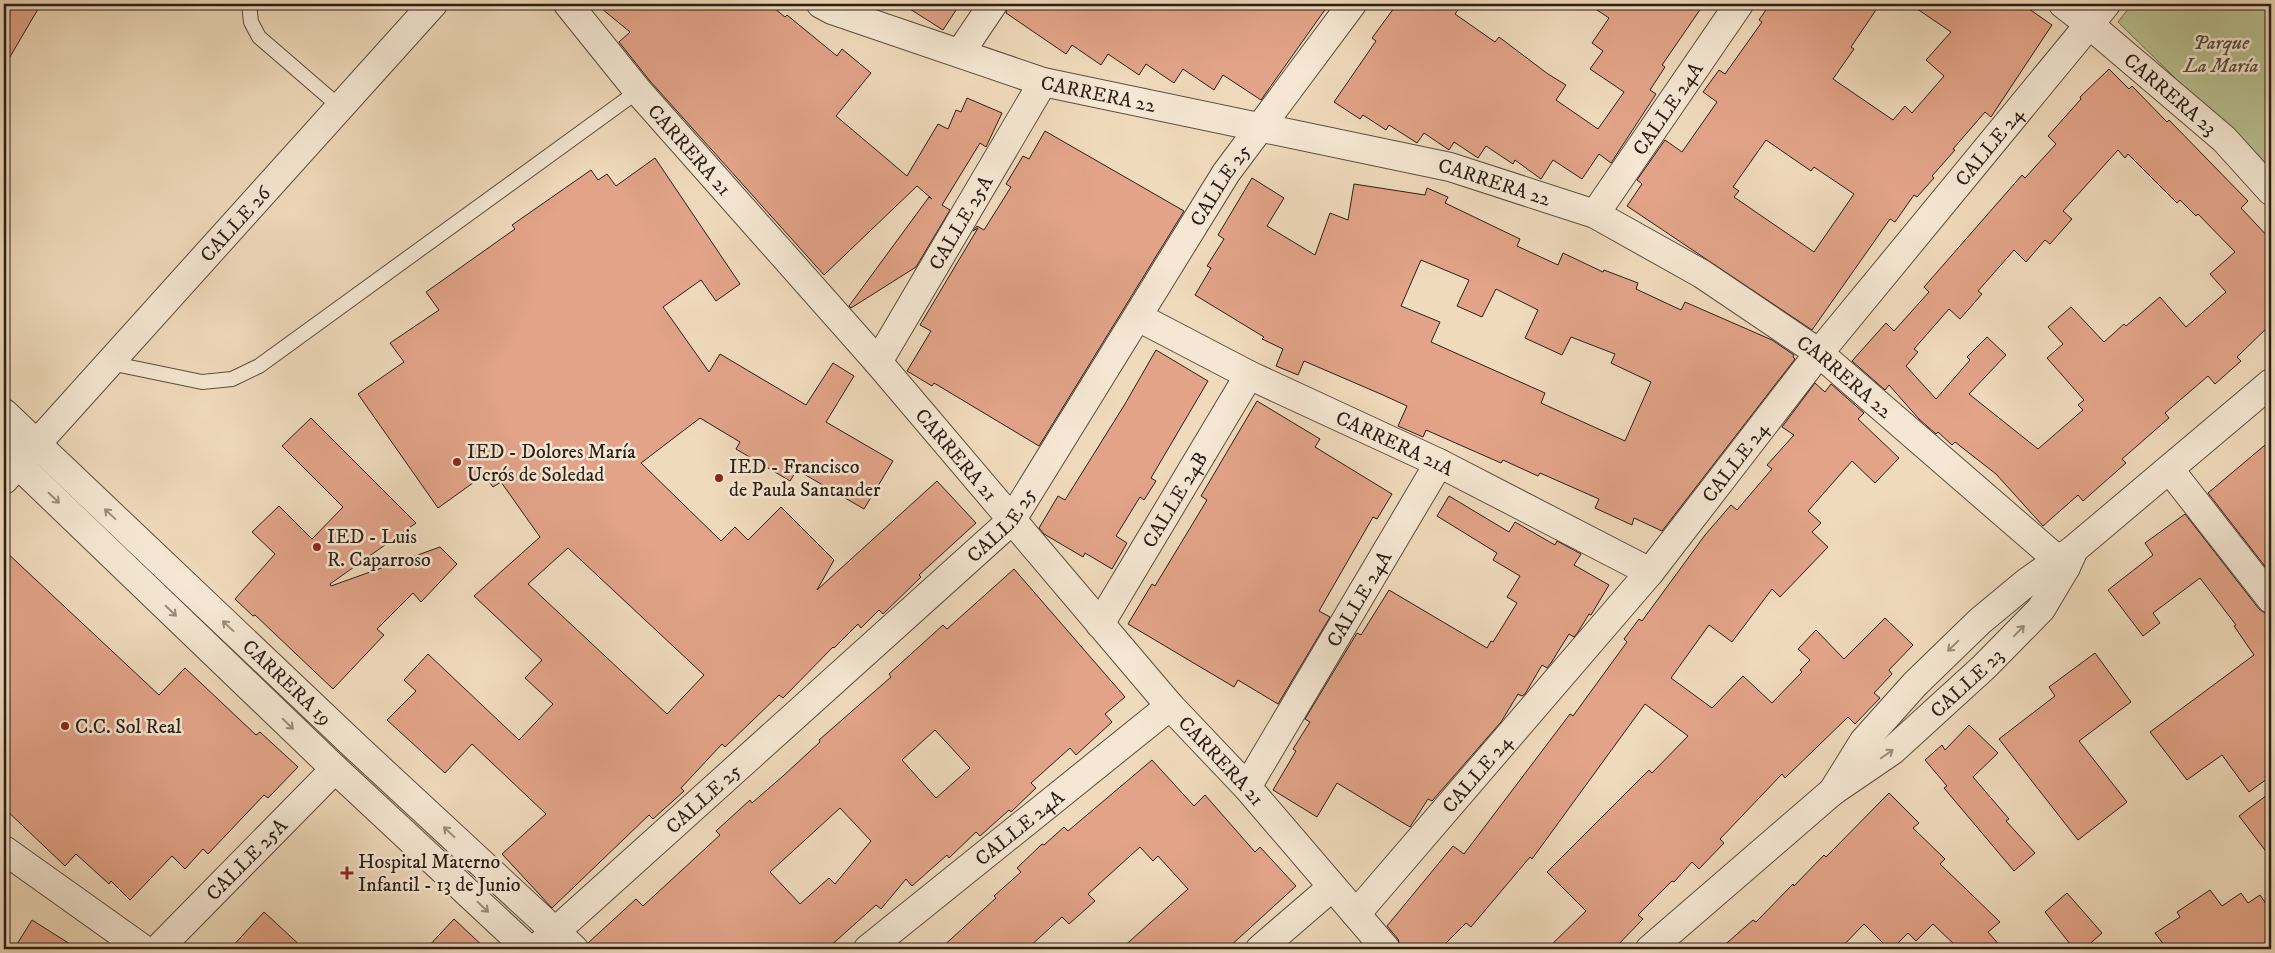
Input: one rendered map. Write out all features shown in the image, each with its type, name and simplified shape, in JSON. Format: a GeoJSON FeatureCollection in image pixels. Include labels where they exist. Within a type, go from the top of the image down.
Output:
{"type":"FeatureCollection","features":[{"type":"Feature","properties":{"kind":"street","name":"CALLE 26"},"geometry":{"type":"LineString","coordinates":[[9,465],[37,445],[433,4]]}},
{"type":"Feature","properties":{"kind":"street","name":"CARRERA 21"},"geometry":{"type":"LineString","coordinates":[[568,4],[638,90],[878,362],[1170,706],[1247,786],[1386,949]]}},
{"type":"Feature","properties":{"kind":"street","name":"CARRERA 22"},"geometry":{"type":"LineString","coordinates":[[821,4],[832,10],[1043,82],[1450,167],[1595,214],[1702,274],[1819,353],[2066,559]]}},
{"type":"Feature","properties":{"kind":"street"},"geometry":{"type":"LineString","coordinates":[[960,53],[994,4]]}},
{"type":"Feature","properties":{"kind":"street","name":"CALLE 25"},"geometry":{"type":"LineString","coordinates":[[536,949],[565,940],[1012,521],[1226,173],[1352,4]]}},
{"type":"Feature","properties":{"kind":"street","name":"CALLE 24A"},"geometry":{"type":"LineString","coordinates":[[1595,214],[1739,4]]}},
{"type":"Feature","properties":{"kind":"street","name":"CARRERA 23"},"geometry":{"type":"LineString","coordinates":[[2063,4],[2098,14],[2224,139],[2271,191]]}},
{"type":"Feature","properties":{"kind":"street","name":"CALLE 24"},"geometry":{"type":"LineString","coordinates":[[1356,914],[1650,572],[1819,353],[2098,14]]}},
{"type":"Feature","properties":{"kind":"street","name":"CALLE 25A"},"geometry":{"type":"LineString","coordinates":[[878,362],[1043,82]]}},
{"type":"Feature","properties":{"kind":"street","name":"CARRERA 21A"},"geometry":{"type":"LineString","coordinates":[[1138,317],[1248,375],[1439,463],[1650,572]]}},
{"type":"Feature","properties":{"kind":"street","name":"CALLE 24B"},"geometry":{"type":"LineString","coordinates":[[1100,624],[1248,375]]}},
{"type":"Feature","properties":{"kind":"street","name":"CALLE 23"},"geometry":{"type":"LineString","coordinates":[[1833,791],[1864,741],[1915,684],[1980,621],[2027,582],[2066,559],[2271,383]]}},
{"type":"Feature","properties":{"kind":"street","name":"CARRERA 19"},"geometry":{"type":"LineString","coordinates":[[4,413],[356,747],[565,940]]}},
{"type":"Feature","properties":{"kind":"street"},"geometry":{"type":"LineString","coordinates":[[4,437],[37,445]]}},
{"type":"Feature","properties":{"kind":"street","name":"CALLE 24A"},"geometry":{"type":"LineString","coordinates":[[1247,786],[1439,463]]}},
{"type":"Feature","properties":{"kind":"street","name":"CARRERA 19"},"geometry":{"type":"LineString","coordinates":[[9,465],[528,949]]}},
{"type":"Feature","properties":{"kind":"street"},"geometry":{"type":"LineString","coordinates":[[2170,470],[2271,599]]}},
{"type":"Feature","properties":{"kind":"street","name":"CALLE 23"},"geometry":{"type":"LineString","coordinates":[[1650,949],[1833,791],[1893,750],[1984,667],[2041,609],[2066,559]]}},
{"type":"Feature","properties":{"kind":"street","name":"CALLE 24A"},"geometry":{"type":"LineString","coordinates":[[868,949],[1170,706]]}},
{"type":"Feature","properties":{"kind":"street","name":"CALLE 25A"},"geometry":{"type":"LineString","coordinates":[[158,949],[335,769]]}},
{"type":"Feature","properties":{"kind":"street"},"geometry":{"type":"LineString","coordinates":[[4,850],[143,949]]}},
{"type":"Feature","properties":{"kind":"street"},"geometry":{"type":"LineString","coordinates":[[1260,949],[1332,887]]}},
{"type":"Feature","properties":{"kind":"lane"},"geometry":{"type":"LineString","coordinates":[[249,4],[251,22],[258,37],[340,107]]}},
{"type":"Feature","properties":{"kind":"lane"},"geometry":{"type":"LineString","coordinates":[[110,363],[202,382],[232,379],[259,366],[638,90]]}},
{"type":"Feature","properties":{"kind":"green space","name":"Parque La María"},"geometry":{"type":"Polygon","coordinates":[[[2132,4],[2271,4],[2271,172],[2118,22],[2132,4]]]}},
{"type":"Feature","properties":{"kind":"building"},"geometry":{"type":"Polygon","coordinates":[[[4,4],[41,4],[4,67],[4,4]]]}},
{"type":"Feature","properties":{"kind":"building"},"geometry":{"type":"Polygon","coordinates":[[[596,4],[769,4],[785,17],[787,15],[837,56],[842,49],[871,73],[836,116],[907,176],[938,124],[948,129],[956,110],[961,112],[967,98],[1002,113],[986,147],[980,143],[942,205],[950,210],[916,267],[851,308],[849,306],[929,197],[932,199],[917,186],[824,275],[650,81],[619,42],[630,32],[596,4]]]}},
{"type":"Feature","properties":{"kind":"building"},"geometry":{"type":"Polygon","coordinates":[[[902,4],[960,4],[943,30],[902,4]]]}},
{"type":"Feature","properties":{"kind":"building"},"geometry":{"type":"Polygon","coordinates":[[[1008,4],[1329,4],[1261,100],[1223,75],[1214,90],[1183,69],[1174,83],[1146,64],[1139,75],[1108,54],[1101,65],[1072,45],[1066,54],[1006,13],[1008,4]]]}},
{"type":"Feature","properties":{"kind":"building"},"geometry":{"type":"Polygon","coordinates":[[[1397,4],[1462,4],[1455,14],[1495,42],[1499,37],[1548,74],[1566,85],[1556,100],[1598,129],[1624,92],[1590,69],[1603,51],[1592,43],[1609,18],[1588,4],[1704,4],[1662,65],[1665,67],[1650,90],[1656,94],[1611,163],[1599,154],[1582,179],[1553,160],[1541,179],[1515,160],[1513,164],[1486,146],[1478,158],[1454,142],[1449,150],[1424,133],[1417,143],[1389,125],[1386,130],[1363,115],[1360,119],[1334,102],[1376,41],[1372,38],[1397,4]]]}},
{"type":"Feature","properties":{"kind":"building"},"geometry":{"type":"Polygon","coordinates":[[[1770,4],[1880,4],[1851,47],[1854,49],[1833,79],[1893,120],[1905,106],[1912,113],[1944,76],[1926,60],[1951,32],[1910,4],[2022,4],[2052,25],[1991,117],[1985,112],[1932,176],[1934,178],[1917,197],[1914,195],[1895,222],[1890,219],[1812,330],[1627,206],[1642,184],[1637,180],[1665,140],[1682,152],[1717,102],[1703,92],[1719,70],[1725,74],[1762,22],[1759,20],[1770,4]],[[1766,140],[1733,187],[1739,191],[1734,197],[1814,252],[1854,194],[1814,167],[1811,171],[1766,140]]]}},
{"type":"Feature","properties":{"kind":"building"},"geometry":{"type":"Polygon","coordinates":[[[2109,69],[2129,89],[2132,86],[2167,122],[2169,120],[2248,201],[2241,208],[2271,240],[2271,324],[2237,357],[2241,361],[2215,384],[2208,376],[2165,413],[2169,418],[2122,459],[2126,463],[2083,501],[2078,495],[2043,526],[1996,474],[1955,442],[1952,445],[1938,432],[1936,434],[1919,419],[1889,385],[1885,390],[1852,361],[1886,323],[1894,331],[1929,292],[1924,287],[2022,175],[2025,178],[2056,144],[2048,136],[2081,99],[2080,97],[2109,69]],[[2118,150],[2063,211],[2072,219],[2050,244],[2045,240],[2026,262],[2014,250],[1978,291],[1982,294],[1960,319],[1949,309],[1914,349],[1918,352],[1906,366],[1936,399],[1970,360],[1967,357],[1987,337],[2006,355],[1969,394],[2038,449],[2083,410],[2078,405],[2084,400],[2047,358],[2063,344],[2048,327],[2071,307],[2104,342],[2124,324],[2126,326],[2160,297],[2186,327],[2226,292],[2210,274],[2235,252],[2198,214],[2196,216],[2180,200],[2177,203],[2128,154],[2125,158],[2118,150]]]}},
{"type":"Feature","properties":{"kind":"building"},"geometry":{"type":"Polygon","coordinates":[[[1045,131],[1184,211],[1039,446],[934,383],[932,386],[907,371],[931,331],[920,325],[978,228],[973,231],[977,226],[984,230],[1011,187],[1006,184],[1023,156],[1029,159],[1045,131]]]}},
{"type":"Feature","properties":{"kind":"building"},"geometry":{"type":"Polygon","coordinates":[[[655,158],[740,284],[716,301],[701,280],[663,307],[709,372],[720,354],[806,405],[833,363],[854,376],[826,422],[893,461],[864,509],[797,470],[790,481],[736,449],[740,442],[700,418],[641,463],[721,541],[735,527],[748,540],[781,507],[834,560],[817,590],[937,481],[976,523],[919,575],[921,577],[883,614],[879,610],[861,628],[858,624],[783,698],[779,695],[725,747],[722,744],[681,788],[684,791],[653,819],[649,815],[552,908],[502,854],[546,814],[472,744],[445,773],[387,720],[416,691],[404,680],[428,654],[519,740],[553,704],[525,678],[542,660],[474,596],[540,537],[501,482],[493,487],[484,475],[438,508],[358,394],[404,362],[390,343],[439,310],[426,292],[515,229],[512,225],[591,170],[598,180],[607,174],[616,186],[655,158]],[[568,548],[528,584],[667,714],[704,675],[568,548]]]}},
{"type":"Feature","properties":{"kind":"building"},"geometry":{"type":"Polygon","coordinates":[[[1252,178],[1284,198],[1267,226],[1315,255],[1330,213],[1348,220],[1354,184],[1425,195],[1427,188],[1448,197],[1445,203],[1520,239],[1517,246],[1558,265],[1563,253],[1603,272],[1604,270],[1638,283],[1636,289],[1681,310],[1685,302],[1772,340],[1794,355],[1795,359],[1662,531],[1634,518],[1632,525],[1595,508],[1599,499],[1540,473],[1538,476],[1503,460],[1501,463],[1426,430],[1423,437],[1398,426],[1407,406],[1383,395],[1304,361],[1298,375],[1276,366],[1283,349],[1262,339],[1264,337],[1195,295],[1211,268],[1207,266],[1224,239],[1218,235],[1252,178]],[[1421,260],[1401,306],[1440,322],[1431,342],[1545,393],[1541,403],[1625,441],[1651,382],[1611,363],[1615,354],[1571,337],[1562,355],[1525,338],[1538,310],[1496,289],[1482,317],[1457,306],[1469,280],[1421,260]]]}},
{"type":"Feature","properties":{"kind":"building"},"geometry":{"type":"Polygon","coordinates":[[[1156,350],[1208,381],[1151,478],[1156,481],[1144,500],[1140,497],[1116,536],[1127,543],[1112,569],[1085,553],[1083,557],[1044,534],[1039,528],[1058,496],[1065,500],[1125,404],[1156,350]]]}},
{"type":"Feature","properties":{"kind":"building"},"geometry":{"type":"Polygon","coordinates":[[[1815,383],[1825,392],[1831,384],[1864,413],[1858,419],[1899,458],[1875,483],[1852,461],[1808,511],[1821,523],[1812,532],[1828,547],[1780,597],[1772,589],[1732,642],[1709,625],[1671,678],[1712,708],[1743,676],[1772,703],[1802,672],[1800,670],[1810,660],[1798,649],[1816,630],[1844,659],[1885,618],[1913,645],[1889,670],[1892,674],[1874,693],[1880,698],[1855,724],[1848,717],[1785,778],[1782,774],[1720,839],[1724,843],[1699,869],[1692,862],[1674,882],[1672,881],[1638,915],[1643,919],[1614,949],[1547,949],[1586,911],[1547,872],[1649,770],[1652,773],[1688,736],[1645,704],[1532,859],[1530,857],[1471,927],[1466,923],[1440,949],[1401,949],[1398,939],[1387,926],[1453,846],[1464,854],[1570,714],[1573,716],[1627,642],[1624,639],[1639,619],[1642,621],[1705,535],[1731,505],[1737,510],[1772,469],[1767,465],[1794,435],[1782,427],[1815,383]]]}},
{"type":"Feature","properties":{"kind":"building"},"geometry":{"type":"Polygon","coordinates":[[[1257,401],[1320,439],[1315,447],[1392,494],[1377,519],[1373,517],[1319,611],[1330,617],[1278,704],[1238,680],[1234,687],[1128,624],[1152,584],[1155,586],[1207,500],[1201,496],[1257,401]]]}},
{"type":"Feature","properties":{"kind":"building"},"geometry":{"type":"Polygon","coordinates":[[[311,418],[416,523],[330,584],[331,586],[440,547],[457,564],[421,602],[413,593],[377,629],[384,635],[333,689],[255,615],[253,616],[235,599],[275,554],[252,532],[279,506],[312,539],[343,507],[282,446],[311,418]]]}},
{"type":"Feature","properties":{"kind":"building"},"geometry":{"type":"Polygon","coordinates":[[[2271,440],[2271,574],[2208,493],[2271,440]]]}},
{"type":"Feature","properties":{"kind":"building"},"geometry":{"type":"Polygon","coordinates":[[[1449,496],[1509,532],[1515,522],[1555,545],[1557,541],[1581,554],[1574,565],[1609,585],[1591,615],[1589,614],[1574,637],[1569,634],[1547,668],[1542,665],[1525,694],[1522,696],[1518,694],[1501,722],[1432,801],[1428,799],[1410,827],[1337,783],[1317,817],[1273,790],[1296,751],[1293,749],[1310,722],[1305,719],[1357,633],[1361,635],[1389,590],[1487,648],[1491,641],[1493,642],[1517,603],[1507,597],[1520,576],[1493,560],[1497,553],[1437,516],[1449,496]]]}},
{"type":"Feature","properties":{"kind":"building"},"geometry":{"type":"Polygon","coordinates":[[[2185,514],[2259,609],[2271,614],[2271,776],[2249,792],[2222,755],[2187,780],[2150,732],[2254,655],[2234,626],[2236,625],[2200,578],[2153,613],[2160,623],[2143,636],[2108,590],[2153,555],[2145,543],[2185,514]]]}},
{"type":"Feature","properties":{"kind":"building"},"geometry":{"type":"Polygon","coordinates":[[[4,550],[159,695],[185,668],[256,735],[260,732],[298,767],[268,798],[264,795],[208,854],[203,849],[185,869],[172,856],[130,900],[111,881],[109,884],[76,854],[65,866],[4,808],[4,550]]]}},
{"type":"Feature","properties":{"kind":"building"},"geometry":{"type":"Polygon","coordinates":[[[1014,569],[1125,697],[1105,714],[1112,722],[1076,755],[1070,748],[1031,783],[1036,788],[1011,812],[1009,810],[980,836],[976,832],[949,858],[947,855],[912,886],[906,879],[881,909],[876,905],[827,949],[589,949],[588,943],[636,899],[643,906],[720,835],[716,831],[750,800],[752,803],[783,776],[820,742],[819,740],[891,677],[889,674],[943,625],[947,629],[1014,569]],[[935,730],[902,760],[936,798],[970,768],[935,730]],[[840,808],[770,872],[800,904],[829,878],[835,884],[871,841],[840,808]]]}},
{"type":"Feature","properties":{"kind":"building"},"geometry":{"type":"Polygon","coordinates":[[[2095,653],[2131,702],[2079,741],[2127,802],[2078,840],[1999,739],[2055,696],[2049,687],[2095,653]]]}},
{"type":"Feature","properties":{"kind":"building"},"geometry":{"type":"Polygon","coordinates":[[[1969,725],[1998,753],[1973,777],[2009,819],[2006,821],[2035,853],[2014,871],[1944,788],[1947,786],[1925,760],[1942,745],[1945,750],[1969,725]]]}},
{"type":"Feature","properties":{"kind":"building"},"geometry":{"type":"Polygon","coordinates":[[[1152,760],[1194,806],[1205,795],[1255,852],[1260,847],[1296,886],[1227,949],[1121,949],[1188,889],[1158,856],[1153,861],[1140,847],[1088,894],[1095,901],[1069,924],[1062,917],[1027,949],[940,949],[996,898],[994,896],[1021,872],[1017,868],[1042,844],[1044,845],[1064,827],[1068,831],[1152,760]]]}},
{"type":"Feature","properties":{"kind":"building"},"geometry":{"type":"Polygon","coordinates":[[[2271,792],[2271,858],[2239,816],[2271,792]]]}},
{"type":"Feature","properties":{"kind":"building"},"geometry":{"type":"Polygon","coordinates":[[[1889,793],[1919,823],[1913,828],[1945,859],[1940,864],[2000,922],[1988,932],[2003,949],[1959,949],[1933,924],[1916,941],[1908,933],[1892,949],[1889,949],[1864,924],[1840,949],[1720,949],[1753,920],[1756,922],[1824,855],[1826,857],[1889,793]]]}},
{"type":"Feature","properties":{"kind":"building"},"geometry":{"type":"Polygon","coordinates":[[[2210,890],[2222,906],[2241,893],[2248,903],[2260,895],[2271,911],[2271,949],[2167,949],[2155,933],[2180,917],[2177,912],[2210,890]]]}},
{"type":"Feature","properties":{"kind":"building"},"geometry":{"type":"Polygon","coordinates":[[[2067,893],[2102,933],[2084,949],[2074,949],[2045,912],[2067,893]]]}},
{"type":"Feature","properties":{"kind":"building"},"geometry":{"type":"Polygon","coordinates":[[[264,912],[304,949],[230,949],[264,912]]]}},
{"type":"Feature","properties":{"kind":"building"},"geometry":{"type":"Polygon","coordinates":[[[454,919],[486,949],[426,949],[454,919]]]}},
{"type":"Feature","properties":{"kind":"building"},"geometry":{"type":"Polygon","coordinates":[[[32,920],[78,949],[14,949],[32,920]]]}},
{"type":"Feature","properties":{"kind":"place","name":"IED - Dolores María Ucrós de Soledad"},"geometry":{"type":"Point","coordinates":[457,462]}},
{"type":"Feature","properties":{"kind":"place","name":"IED - Francisco de Paula Santander"},"geometry":{"type":"Point","coordinates":[719,478]}},
{"type":"Feature","properties":{"kind":"place","name":"IED - Luis R. Caparroso"},"geometry":{"type":"Point","coordinates":[317,547]}},
{"type":"Feature","properties":{"kind":"place","name":"C.C. Sol Real"},"geometry":{"type":"Point","coordinates":[65,726]}},
{"type":"Feature","properties":{"kind":"place","name":"Hospital Materno Infantil - 13 de Junio"},"geometry":{"type":"Point","coordinates":[347,873]}}]}
